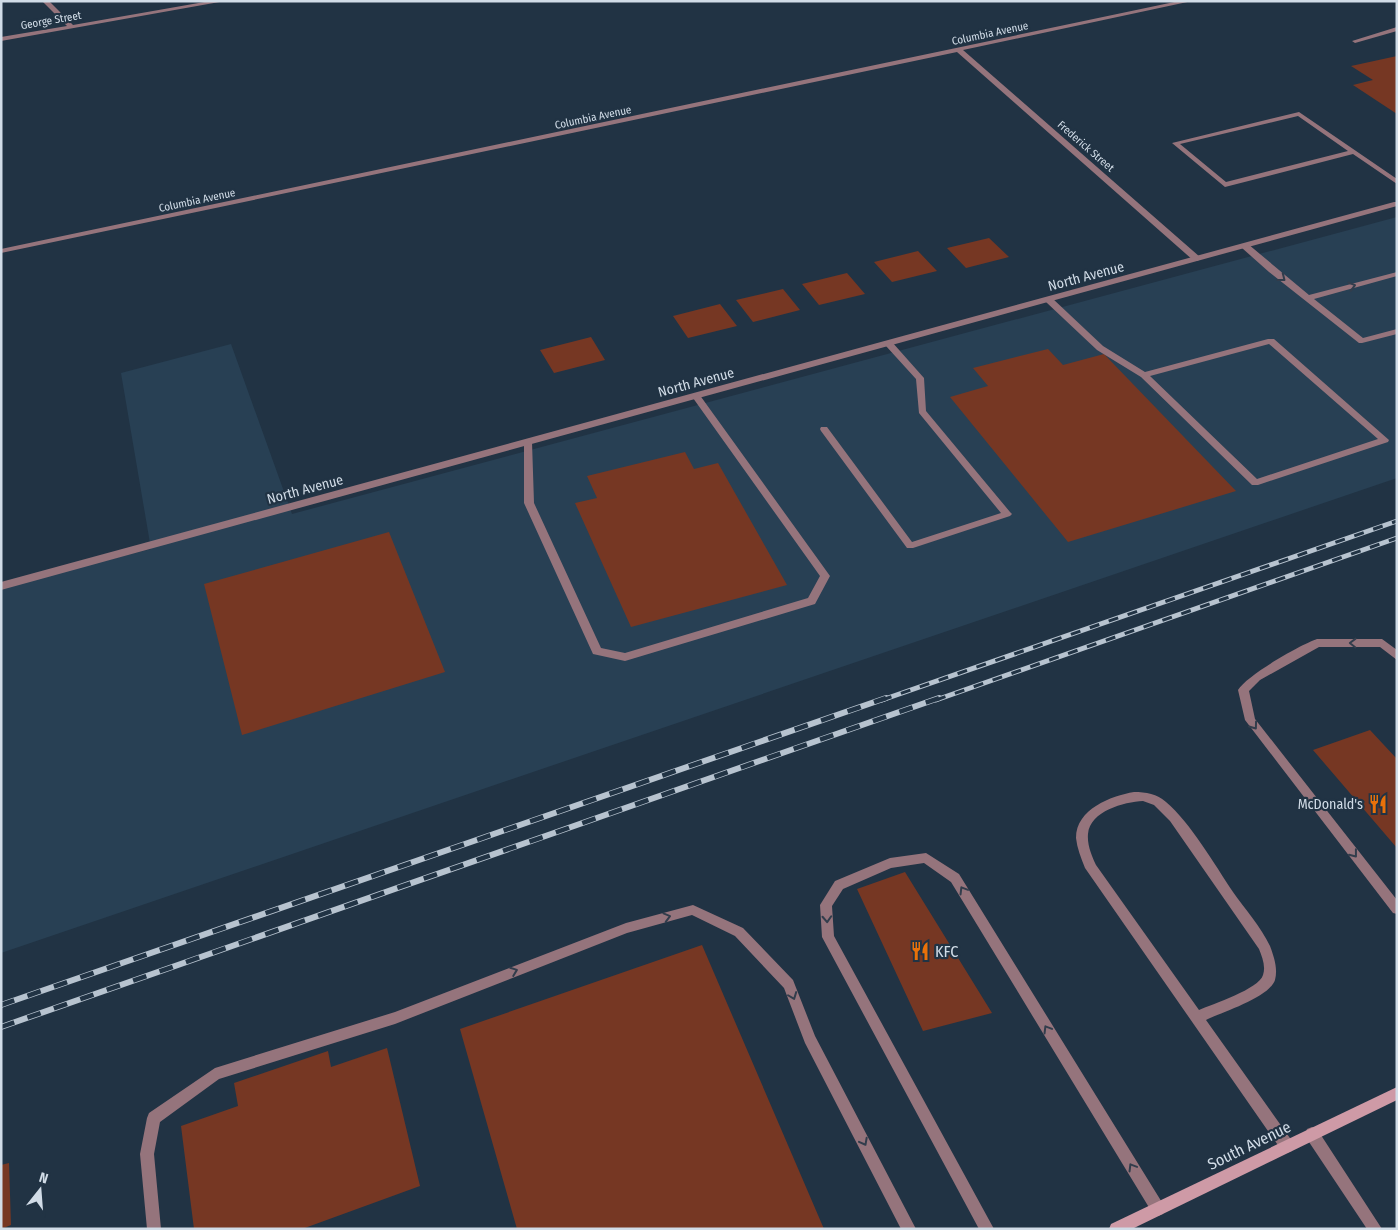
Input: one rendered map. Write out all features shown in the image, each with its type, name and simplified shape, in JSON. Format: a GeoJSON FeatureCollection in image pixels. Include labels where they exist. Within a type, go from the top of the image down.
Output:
{"type":"FeatureCollection","features":[{"type":"Feature","properties":{"kind":"main road","name":"South Avenue"},"geometry":{"type":"LineString","coordinates":[[1116,1229],[1397,1093]]}},
{"type":"Feature","properties":{"kind":"street"},"geometry":{"type":"LineString","coordinates":[[45,1],[72,27]]}},
{"type":"Feature","properties":{"kind":"street","name":"George Street"},"geometry":{"type":"LineString","coordinates":[[1,39],[222,1]]}},
{"type":"Feature","properties":{"kind":"street","name":"Columbia Avenue"},"geometry":{"type":"LineString","coordinates":[[1,251],[1189,1]]}},
{"type":"Feature","properties":{"kind":"street"},"geometry":{"type":"LineString","coordinates":[[1355,41],[1397,29]]}},
{"type":"Feature","properties":{"kind":"street","name":"Frederick Street"},"geometry":{"type":"LineString","coordinates":[[959,50],[1197,259]]}},
{"type":"Feature","properties":{"kind":"street"},"geometry":{"type":"LineString","coordinates":[[1354,152],[1225,185],[1175,143],[1299,114],[1354,152],[1397,182]]}},
{"type":"Feature","properties":{"kind":"street","name":"North Avenue"},"geometry":{"type":"LineString","coordinates":[[1,586],[1397,204]]}},
{"type":"Feature","properties":{"kind":"street"},"geometry":{"type":"LineString","coordinates":[[1245,246],[1272,270],[1362,341],[1397,331]]}},
{"type":"Feature","properties":{"kind":"street"},"geometry":{"type":"LineString","coordinates":[[1308,298],[1397,274]]}},
{"type":"Feature","properties":{"kind":"street"},"geometry":{"type":"LineString","coordinates":[[1049,300],[1100,348],[1144,375],[1255,483],[1385,440],[1271,341],[1144,375]]}},
{"type":"Feature","properties":{"kind":"street"},"geometry":{"type":"LineString","coordinates":[[824,428],[910,546],[1007,514],[922,411],[920,378],[889,344]]}},
{"type":"Feature","properties":{"kind":"street"},"geometry":{"type":"LineString","coordinates":[[528,442],[529,503],[596,652],[625,657],[811,601],[825,576],[696,396]]}},
{"type":"Feature","properties":{"kind":"street"},"geometry":{"type":"LineString","coordinates":[[1397,656],[1382,643],[1317,642],[1256,677],[1243,690],[1250,720],[1397,909]]}},
{"type":"Feature","properties":{"kind":"street"},"geometry":{"type":"LineString","coordinates":[[1198,1017],[1259,990],[1269,979],[1270,962],[1264,946],[1183,828],[1158,801],[1144,797],[1126,798],[1101,809],[1088,819],[1081,831],[1083,846],[1091,868],[1288,1146]]}},
{"type":"Feature","properties":{"kind":"street"},"geometry":{"type":"LineString","coordinates":[[987,1229],[828,937],[826,905],[839,885],[890,863],[926,858],[956,878],[1158,1209]]}},
{"type":"Feature","properties":{"kind":"street"},"geometry":{"type":"LineString","coordinates":[[154,1229],[147,1154],[154,1118],[215,1074],[396,1018],[468,988],[626,928],[692,910],[739,932],[788,984],[810,1039],[909,1229]]}},
{"type":"Feature","properties":{"kind":"street"},"geometry":{"type":"LineString","coordinates":[[1312,1134],[1375,1229]]}},
{"type":"Feature","properties":{"kind":"shaded area"},"geometry":{"type":"Polygon","coordinates":[[[1397,217],[1397,478],[1,953],[1,587],[151,549],[121,373],[231,344],[292,514],[1397,217]]]}},
{"type":"Feature","properties":{"kind":"building"},"geometry":{"type":"Polygon","coordinates":[[[1397,56],[1397,114],[1353,85],[1373,80],[1351,66],[1397,56]]]}},
{"type":"Feature","properties":{"kind":"building"},"geometry":{"type":"Polygon","coordinates":[[[989,238],[1009,257],[966,268],[947,248],[989,238]]]}},
{"type":"Feature","properties":{"kind":"building"},"geometry":{"type":"Polygon","coordinates":[[[918,251],[937,271],[892,282],[874,262],[918,251]]]}},
{"type":"Feature","properties":{"kind":"building"},"geometry":{"type":"Polygon","coordinates":[[[847,273],[865,294],[819,305],[802,284],[847,273]]]}},
{"type":"Feature","properties":{"kind":"building"},"geometry":{"type":"Polygon","coordinates":[[[783,289],[800,310],[753,322],[736,300],[783,289]]]}},
{"type":"Feature","properties":{"kind":"building"},"geometry":{"type":"Polygon","coordinates":[[[720,304],[737,326],[688,338],[673,316],[720,304]]]}},
{"type":"Feature","properties":{"kind":"building"},"geometry":{"type":"Polygon","coordinates":[[[591,337],[605,360],[554,373],[540,350],[591,337]]]}},
{"type":"Feature","properties":{"kind":"building"},"geometry":{"type":"Polygon","coordinates":[[[1048,349],[1063,365],[1104,354],[1236,491],[1068,542],[950,397],[988,386],[973,368],[1048,349]]]}},
{"type":"Feature","properties":{"kind":"building"},"geometry":{"type":"Polygon","coordinates":[[[685,452],[694,469],[718,463],[787,585],[631,627],[575,503],[597,498],[587,476],[685,452]]]}},
{"type":"Feature","properties":{"kind":"building"},"geometry":{"type":"Polygon","coordinates":[[[389,532],[445,672],[242,735],[204,584],[389,532]]]}},
{"type":"Feature","properties":{"kind":"building","name":"McDonald's"},"geometry":{"type":"Polygon","coordinates":[[[1370,730],[1397,759],[1397,848],[1313,750],[1370,730]]]}},
{"type":"Feature","properties":{"kind":"building","name":"KFC"},"geometry":{"type":"Polygon","coordinates":[[[905,872],[992,1013],[923,1031],[857,889],[905,872]]]}},
{"type":"Feature","properties":{"kind":"building"},"geometry":{"type":"Polygon","coordinates":[[[702,945],[824,1229],[517,1229],[460,1029],[702,945]]]}},
{"type":"Feature","properties":{"kind":"building"},"geometry":{"type":"Polygon","coordinates":[[[387,1048],[420,1186],[302,1229],[194,1229],[181,1126],[238,1106],[234,1083],[328,1051],[331,1067],[387,1048]]]}},
{"type":"Feature","properties":{"kind":"building"},"geometry":{"type":"Polygon","coordinates":[[[9,1163],[11,1225],[1,1229],[1,1165],[9,1163]]]}},
{"type":"Feature","properties":{"kind":"railway"},"geometry":{"type":"LineString","coordinates":[[882,700],[1397,521]]}},
{"type":"Feature","properties":{"kind":"railway"},"geometry":{"type":"LineString","coordinates":[[936,700],[1397,538]]}},
{"type":"Feature","properties":{"kind":"railway"},"geometry":{"type":"LineString","coordinates":[[1,1005],[886,698]]}},
{"type":"Feature","properties":{"kind":"railway"},"geometry":{"type":"LineString","coordinates":[[1,1027],[939,698]]}},
{"type":"Feature","properties":{"kind":"place","name":"McDonald's"},"geometry":{"type":"Point","coordinates":[1378,804]}},
{"type":"Feature","properties":{"kind":"place","name":"KFC"},"geometry":{"type":"Point","coordinates":[920,951]}}]}
